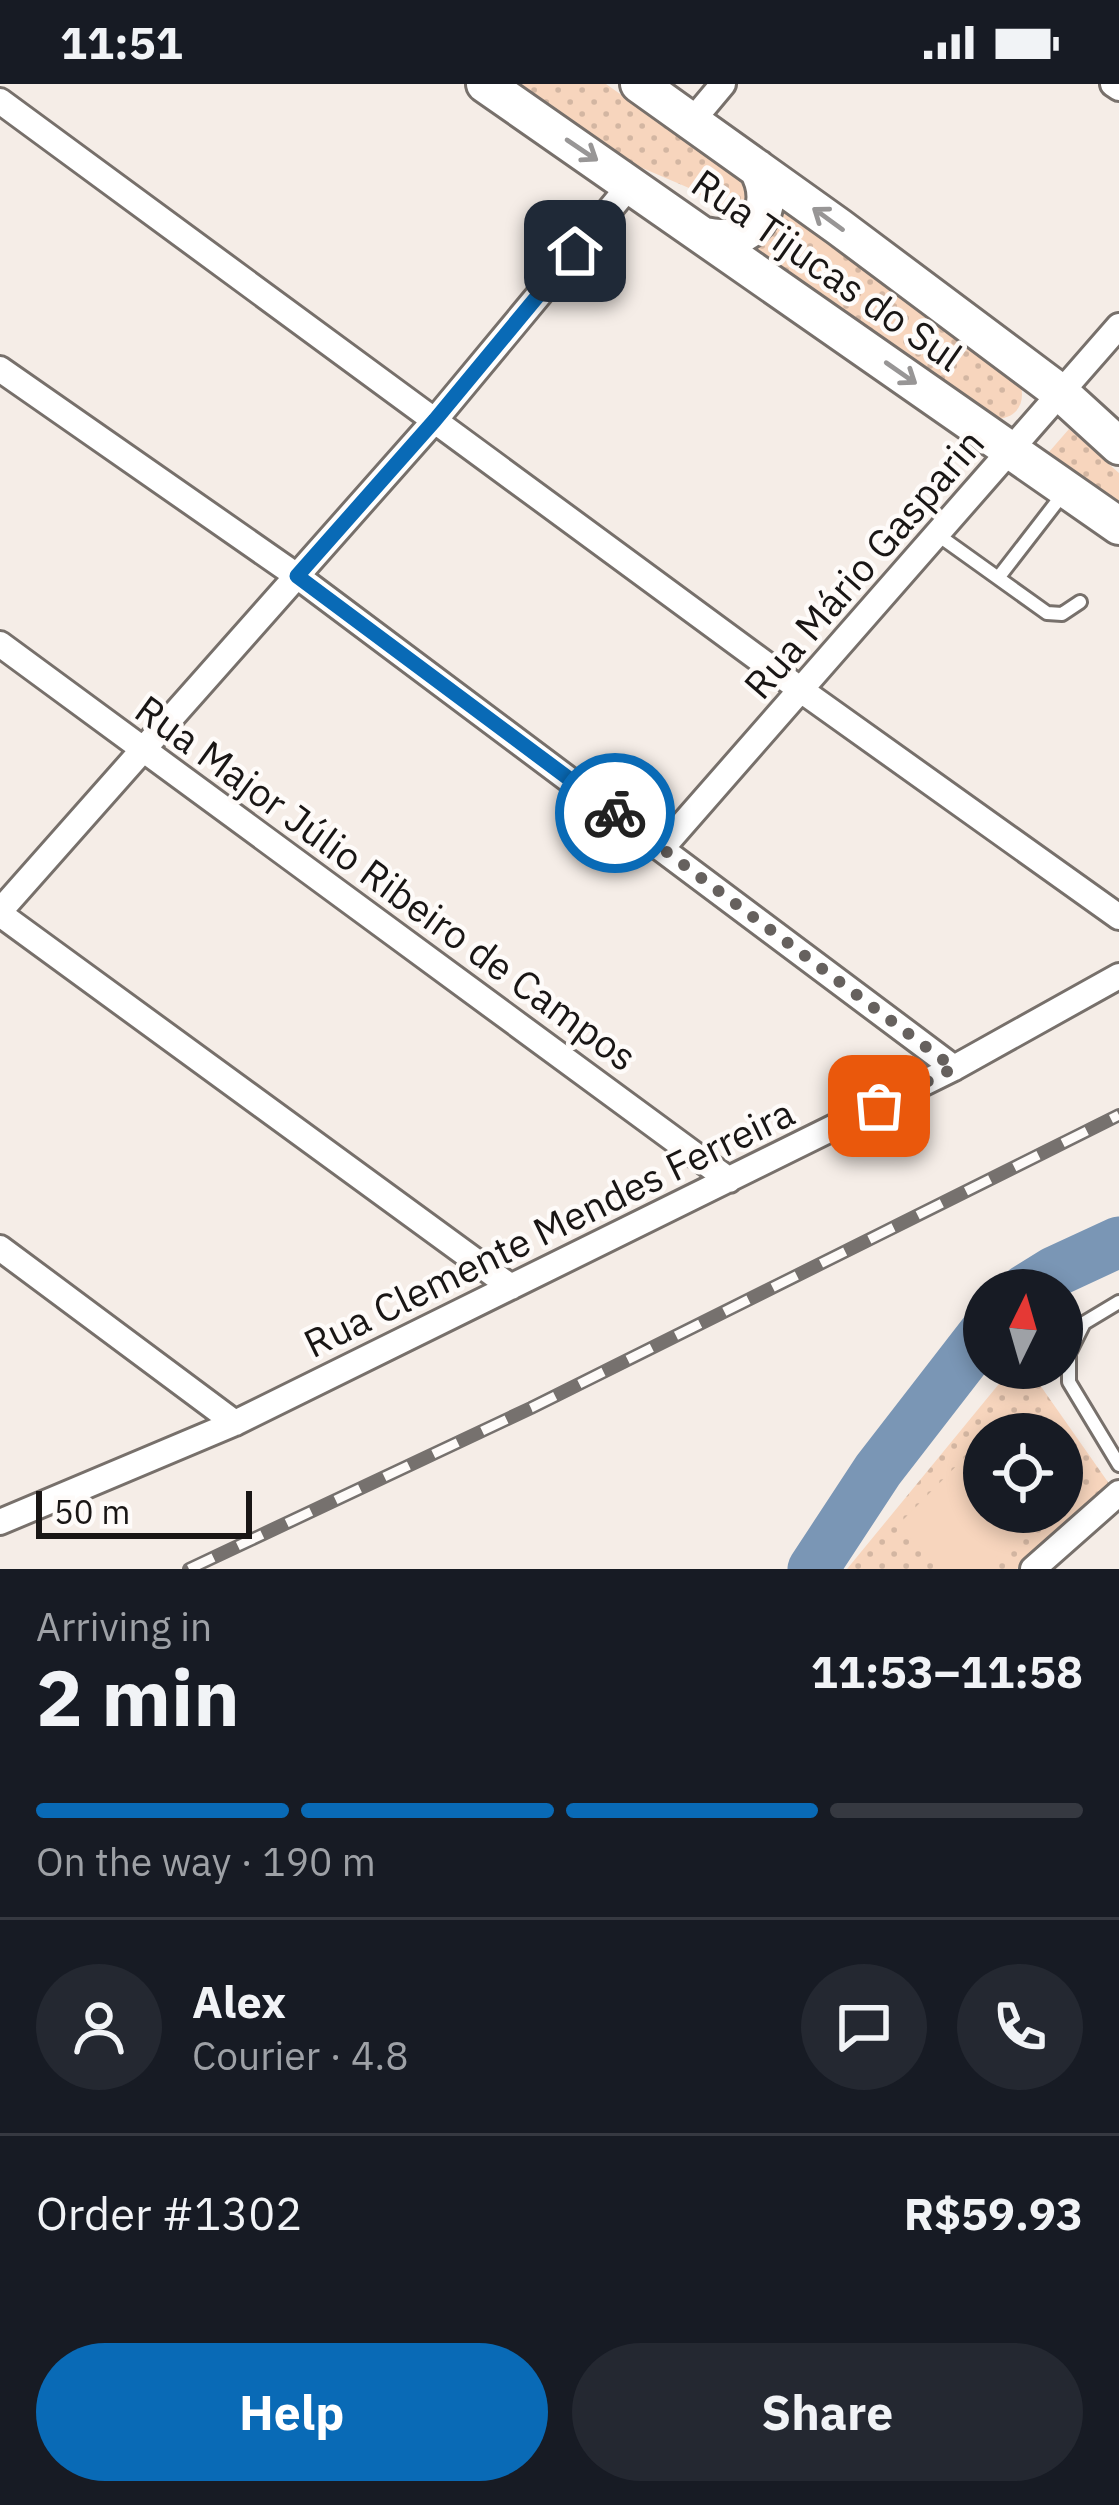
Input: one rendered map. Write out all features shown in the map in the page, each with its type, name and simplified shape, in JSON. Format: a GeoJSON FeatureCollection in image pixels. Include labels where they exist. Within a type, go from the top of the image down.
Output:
{"type":"FeatureCollection","features":[{"type":"Feature","properties":{"kind":"main road","name":"Rua Tijucas do Sul"},"geometry":{"type":"LineString","coordinates":[[485,84],[1119,526]]}},
{"type":"Feature","properties":{"kind":"main road","name":"Rua Tijucas do Sul"},"geometry":{"type":"LineString","coordinates":[[639,84],[1062,394],[1119,446]]}},
{"type":"Feature","properties":{"kind":"main road"},"geometry":{"type":"LineString","coordinates":[[705,236],[741,235],[759,218],[766,192],[757,167]]}},
{"type":"Feature","properties":{"kind":"street"},"geometry":{"type":"LineString","coordinates":[[692,121],[723,84]]}},
{"type":"Feature","properties":{"kind":"street"},"geometry":{"type":"LineString","coordinates":[[0,101],[801,690],[1119,917]]}},
{"type":"Feature","properties":{"kind":"street"},"geometry":{"type":"LineString","coordinates":[[511,1287],[0,912],[435,420],[631,184]]}},
{"type":"Feature","properties":{"kind":"street","name":"Rua Mário Gasparin"},"geometry":{"type":"LineString","coordinates":[[662,848],[1119,326]]}},
{"type":"Feature","properties":{"kind":"street"},"geometry":{"type":"LineString","coordinates":[[0,369],[297,576],[954,1068]]}},
{"type":"Feature","properties":{"kind":"street","name":"Rua Major Júlio Ribeiro de Campos"},"geometry":{"type":"LineString","coordinates":[[0,644],[729,1180]]}},
{"type":"Feature","properties":{"kind":"street","name":"Rua Clemente Mendes Ferreira"},"geometry":{"type":"LineString","coordinates":[[0,1522],[235,1423],[954,1068],[1119,976]]}},
{"type":"Feature","properties":{"kind":"street"},"geometry":{"type":"LineString","coordinates":[[0,1248],[235,1423]]}},
{"type":"Feature","properties":{"kind":"street"},"geometry":{"type":"LineString","coordinates":[[1033,1569],[1119,1493]]}},
{"type":"Feature","properties":{"kind":"lane"},"geometry":{"type":"LineString","coordinates":[[998,578],[1067,488]]}},
{"type":"Feature","properties":{"kind":"lane"},"geometry":{"type":"LineString","coordinates":[[938,535],[1047,613],[1062,614],[1080,602]]}},
{"type":"Feature","properties":{"kind":"lane"},"geometry":{"type":"LineString","coordinates":[[1119,1302],[1084,1323],[1069,1353],[1069,1382],[1119,1465]]}},
{"type":"Feature","properties":{"kind":"shaded area"},"geometry":{"type":"Polygon","coordinates":[[[516,84],[606,84],[749,185],[754,194],[745,209],[717,206],[689,188],[626,161],[516,84]]]}},
{"type":"Feature","properties":{"kind":"shaded area"},"geometry":{"type":"Polygon","coordinates":[[[783,209],[910,296],[1021,386],[1018,408],[998,419],[750,246],[783,209]]]}},
{"type":"Feature","properties":{"kind":"shaded area"},"geometry":{"type":"Polygon","coordinates":[[[1069,429],[1119,473],[1119,507],[1049,452],[1069,429]]]}},
{"type":"Feature","properties":{"kind":"shaded area"},"geometry":{"type":"Polygon","coordinates":[[[995,1389],[1043,1389],[1060,1413],[975,1413],[995,1389]]]}},
{"type":"Feature","properties":{"kind":"shaded area"},"geometry":{"type":"Polygon","coordinates":[[[963,1428],[963,1533],[1057,1533],[1017,1569],[847,1569],[963,1428]]]}},
{"type":"Feature","properties":{"kind":"shaded area"},"geometry":{"type":"Polygon","coordinates":[[[1083,1446],[1110,1485],[1083,1509],[1083,1446]]]}},
{"type":"Feature","properties":{"kind":"shaded area"},"geometry":{"type":"Polygon","coordinates":[[[963,1459],[963,1533],[1025,1533],[982,1569],[941,1569],[898,1525],[963,1459]]]}},
{"type":"Feature","properties":{"kind":"waterway"},"geometry":{"type":"LineString","coordinates":[[1060,1269],[1119,1242]]}},
{"type":"Feature","properties":{"kind":"waterway"},"geometry":{"type":"LineString","coordinates":[[813,1569],[878,1470],[963,1360]]}},
{"type":"Feature","properties":{"kind":"railway"},"geometry":{"type":"LineString","coordinates":[[189,1569],[531,1408],[1119,1115]]}},
{"type":"Feature","properties":{"kind":"way so far"},"geometry":{"type":"LineString","coordinates":[[615,813],[954,1068],[879,1106]]}},
{"type":"Feature","properties":{"kind":"route"},"geometry":{"type":"LineString","coordinates":[[575,251],[297,576],[615,813]]}}]}
